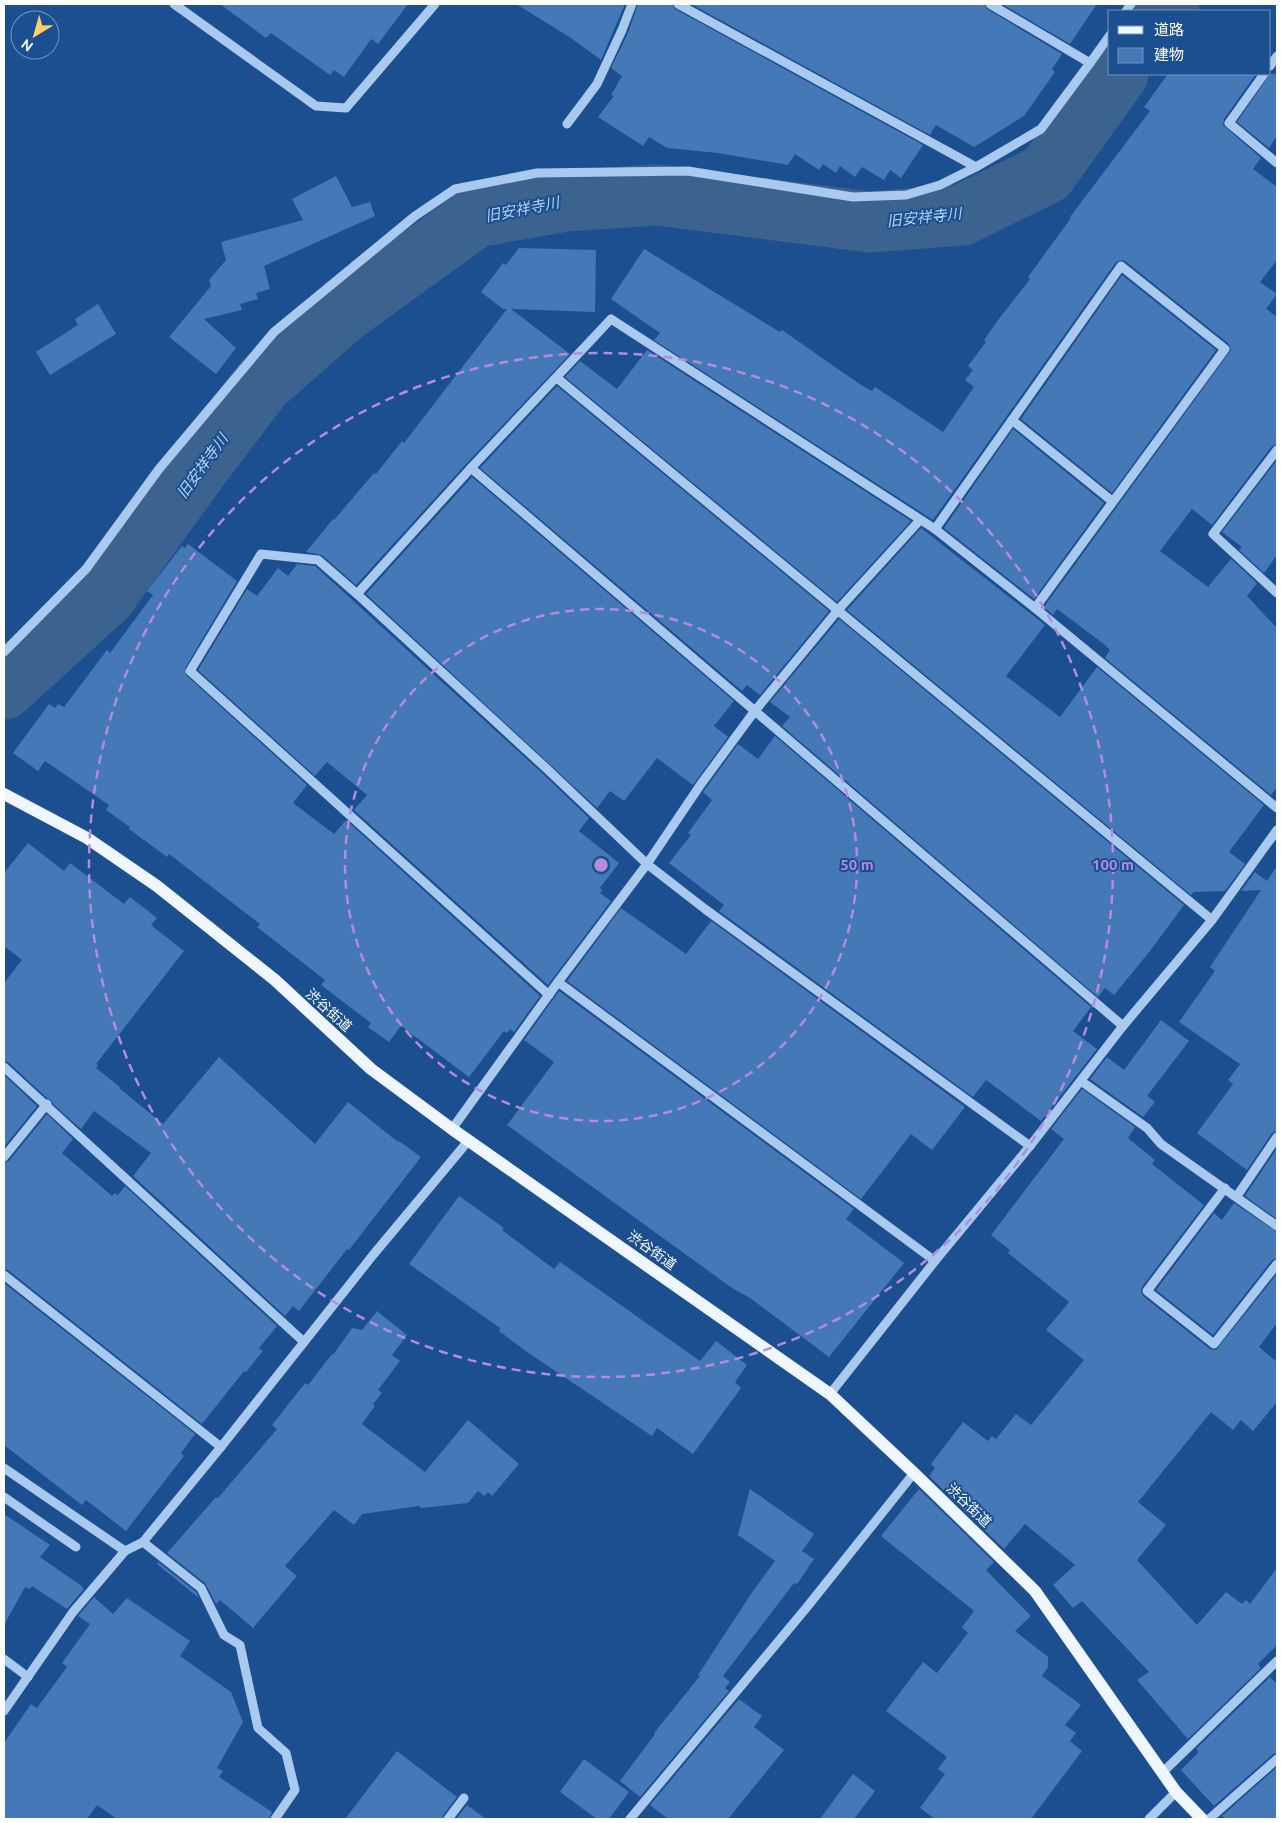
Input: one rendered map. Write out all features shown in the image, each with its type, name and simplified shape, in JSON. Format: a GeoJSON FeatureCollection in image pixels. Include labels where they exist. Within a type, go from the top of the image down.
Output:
{"type":"FeatureCollection","features":[{"type":"Feature","properties":{"kind":"main road","name":"渋谷街道"},"geometry":{"type":"LineString","coordinates":[[4,794],[87,838],[158,886],[275,980],[371,1069],[452,1129],[830,1394],[1035,1591],[1176,1792],[1202,1819]]}},
{"type":"Feature","properties":{"kind":"street"},"geometry":{"type":"LineString","coordinates":[[174,4],[316,106],[346,108],[435,4]]}},
{"type":"Feature","properties":{"kind":"street"},"geometry":{"type":"LineString","coordinates":[[567,124],[597,84],[632,4]]}},
{"type":"Feature","properties":{"kind":"street"},"geometry":{"type":"LineString","coordinates":[[678,4],[976,167]]}},
{"type":"Feature","properties":{"kind":"street"},"geometry":{"type":"LineString","coordinates":[[990,4],[1090,64]]}},
{"type":"Feature","properties":{"kind":"street"},"geometry":{"type":"LineString","coordinates":[[4,652],[86,569],[159,469],[274,332],[415,216],[455,189],[537,173],[688,171],[853,197],[906,194],[940,186],[1041,128],[1108,38]]}},
{"type":"Feature","properties":{"kind":"street"},"geometry":{"type":"LineString","coordinates":[[1263,75],[1229,123],[1277,163]]}},
{"type":"Feature","properties":{"kind":"street"},"geometry":{"type":"LineString","coordinates":[[935,529],[1121,266],[1225,349],[1035,608]]}},
{"type":"Feature","properties":{"kind":"street"},"geometry":{"type":"LineString","coordinates":[[358,594],[471,468],[611,319],[935,529],[1035,608],[1277,808]]}},
{"type":"Feature","properties":{"kind":"street"},"geometry":{"type":"LineString","coordinates":[[557,378],[1212,920]]}},
{"type":"Feature","properties":{"kind":"street"},"geometry":{"type":"LineString","coordinates":[[1012,420],[1112,501]]}},
{"type":"Feature","properties":{"kind":"street"},"geometry":{"type":"LineString","coordinates":[[1277,450],[1213,534],[1277,593]]}},
{"type":"Feature","properties":{"kind":"street"},"geometry":{"type":"LineString","coordinates":[[471,468],[1123,1026]]}},
{"type":"Feature","properties":{"kind":"street"},"geometry":{"type":"LineString","coordinates":[[452,1129],[558,982],[647,864],[701,784],[754,712],[838,610],[920,520]]}},
{"type":"Feature","properties":{"kind":"street"},"geometry":{"type":"LineString","coordinates":[[549,995],[190,671],[261,554],[318,560],[358,594],[647,864],[705,909],[1030,1146]]}},
{"type":"Feature","properties":{"kind":"street"},"geometry":{"type":"LineString","coordinates":[[830,1394],[935,1261],[1030,1146],[1123,1026],[1212,920],[1277,830]]}},
{"type":"Feature","properties":{"kind":"street"},"geometry":{"type":"LineString","coordinates":[[558,982],[935,1261]]}},
{"type":"Feature","properties":{"kind":"street"},"geometry":{"type":"LineString","coordinates":[[4,1067],[304,1342]]}},
{"type":"Feature","properties":{"kind":"street"},"geometry":{"type":"LineString","coordinates":[[1080,1081],[1147,1128],[1161,1144],[1277,1226]]}},
{"type":"Feature","properties":{"kind":"street"},"geometry":{"type":"LineString","coordinates":[[4,1157],[46,1104]]}},
{"type":"Feature","properties":{"kind":"street"},"geometry":{"type":"LineString","coordinates":[[1237,1196],[1277,1137]]}},
{"type":"Feature","properties":{"kind":"street"},"geometry":{"type":"LineString","coordinates":[[4,1711],[73,1612],[125,1551],[143,1542],[373,1255],[469,1140]]}},
{"type":"Feature","properties":{"kind":"street"},"geometry":{"type":"LineString","coordinates":[[1225,1188],[1147,1291],[1214,1344],[1277,1264]]}},
{"type":"Feature","properties":{"kind":"street"},"geometry":{"type":"LineString","coordinates":[[4,1275],[221,1447]]}},
{"type":"Feature","properties":{"kind":"street"},"geometry":{"type":"LineString","coordinates":[[4,1468],[125,1551]]}},
{"type":"Feature","properties":{"kind":"street"},"geometry":{"type":"LineString","coordinates":[[630,1819],[808,1607],[914,1473]]}},
{"type":"Feature","properties":{"kind":"street"},"geometry":{"type":"LineString","coordinates":[[4,1497],[76,1547]]}},
{"type":"Feature","properties":{"kind":"street"},"geometry":{"type":"LineString","coordinates":[[143,1542],[201,1588],[224,1635],[240,1645],[258,1728],[286,1753],[294,1790],[275,1819]]}},
{"type":"Feature","properties":{"kind":"street"},"geometry":{"type":"LineString","coordinates":[[4,1659],[28,1676]]}},
{"type":"Feature","properties":{"kind":"street"},"geometry":{"type":"LineString","coordinates":[[1162,1772],[1277,1661]]}},
{"type":"Feature","properties":{"kind":"street"},"geometry":{"type":"LineString","coordinates":[[1209,1819],[1277,1759]]}},
{"type":"Feature","properties":{"kind":"street"},"geometry":{"type":"LineString","coordinates":[[1149,1819],[1176,1792]]}},
{"type":"Feature","properties":{"kind":"street"},"geometry":{"type":"LineString","coordinates":[[448,1819],[464,1798]]}},
{"type":"Feature","properties":{"kind":"building"},"geometry":{"type":"Polygon","coordinates":[[[220,4],[408,4],[378,44],[371,39],[344,77],[334,70],[330,75],[271,33],[266,38],[220,4]]]}},
{"type":"Feature","properties":{"kind":"building"},"geometry":{"type":"Polygon","coordinates":[[[516,4],[625,4],[601,60],[571,38],[516,4]]]}},
{"type":"Feature","properties":{"kind":"building"},"geometry":{"type":"Polygon","coordinates":[[[638,4],[672,4],[675,9],[923,145],[901,178],[890,170],[884,180],[862,167],[855,177],[840,166],[836,173],[823,164],[819,170],[795,154],[788,165],[718,153],[667,148],[649,137],[643,146],[598,117],[614,96],[611,95],[622,76],[611,68],[628,33],[638,4]]]}},
{"type":"Feature","properties":{"kind":"building"},"geometry":{"type":"Polygon","coordinates":[[[691,4],[984,4],[987,9],[1062,54],[1052,69],[1055,72],[1024,116],[974,147],[936,125],[930,135],[691,4]]]}},
{"type":"Feature","properties":{"kind":"building"},"geometry":{"type":"Polygon","coordinates":[[[1002,4],[1097,4],[1070,44],[1002,4]]]}},
{"type":"Feature","properties":{"kind":"building"},"geometry":{"type":"Polygon","coordinates":[[[1277,74],[1277,136],[1269,148],[1237,122],[1269,75],[1277,74]]]}},
{"type":"Feature","properties":{"kind":"building"},"geometry":{"type":"Polygon","coordinates":[[[1167,75],[1255,75],[1224,119],[1223,125],[1261,158],[1253,169],[1277,187],[1277,260],[1260,282],[1277,294],[1266,309],[1277,317],[1277,444],[1272,446],[1212,525],[1192,509],[1160,551],[1208,587],[1231,559],[1257,583],[1247,596],[1277,628],[1277,787],[1271,795],[1105,658],[1110,650],[1104,644],[1057,609],[1053,615],[1044,607],[1231,350],[1229,344],[1125,261],[1116,262],[933,520],[654,340],[660,333],[611,299],[644,249],[780,332],[782,330],[861,385],[872,391],[875,387],[943,432],[974,387],[965,380],[973,370],[968,366],[986,342],[984,340],[1030,279],[1028,277],[1070,217],[1150,111],[1144,107],[1167,75]]]}},
{"type":"Feature","properties":{"kind":"building"},"geometry":{"type":"Polygon","coordinates":[[[336,176],[352,207],[370,202],[375,216],[264,266],[270,289],[256,293],[258,299],[240,304],[242,310],[204,319],[236,348],[216,374],[169,337],[211,286],[209,280],[226,260],[221,242],[303,220],[292,199],[336,176]]]}},
{"type":"Feature","properties":{"kind":"building"},"geometry":{"type":"Polygon","coordinates":[[[519,248],[596,250],[595,312],[511,309],[570,354],[466,464],[356,585],[322,555],[306,552],[374,473],[376,474],[402,441],[404,443],[507,309],[503,309],[481,292],[503,263],[506,265],[519,248]]]}},
{"type":"Feature","properties":{"kind":"building"},"geometry":{"type":"Polygon","coordinates":[[[1122,275],[1216,350],[1112,493],[1021,419],[1122,275]]]}},
{"type":"Feature","properties":{"kind":"building"},"geometry":{"type":"Polygon","coordinates":[[[98,304],[116,334],[50,375],[36,352],[78,325],[75,319],[98,304]]]}},
{"type":"Feature","properties":{"kind":"building"},"geometry":{"type":"Polygon","coordinates":[[[647,350],[911,521],[837,602],[565,377],[580,361],[617,389],[647,350]]]}},
{"type":"Feature","properties":{"kind":"building"},"geometry":{"type":"Polygon","coordinates":[[[557,386],[829,611],[760,695],[747,685],[742,691],[480,468],[557,386]]]}},
{"type":"Feature","properties":{"kind":"building"},"geometry":{"type":"Polygon","coordinates":[[[1013,429],[1104,503],[1034,599],[944,528],[1013,429]]]}},
{"type":"Feature","properties":{"kind":"building"},"geometry":{"type":"Polygon","coordinates":[[[1277,460],[1277,555],[1264,573],[1239,550],[1242,547],[1222,532],[1277,460]]]}},
{"type":"Feature","properties":{"kind":"building"},"geometry":{"type":"Polygon","coordinates":[[[472,477],[734,701],[714,726],[728,737],[693,785],[657,758],[624,801],[610,791],[597,808],[366,594],[472,477]]]}},
{"type":"Feature","properties":{"kind":"building"},"geometry":{"type":"Polygon","coordinates":[[[921,528],[1045,625],[1006,676],[1060,717],[1097,667],[1264,805],[1229,852],[1245,864],[1225,891],[1194,892],[1191,895],[847,610],[921,528]]]}},
{"type":"Feature","properties":{"kind":"building"},"geometry":{"type":"Polygon","coordinates":[[[188,544],[237,581],[185,668],[186,675],[307,785],[293,803],[334,834],[346,820],[540,996],[514,1032],[510,1029],[507,1033],[504,1031],[469,1077],[401,1026],[389,1042],[368,1027],[371,1023],[321,985],[325,980],[257,927],[260,924],[169,854],[167,857],[129,829],[130,827],[106,810],[109,805],[45,761],[38,771],[13,753],[49,704],[55,708],[58,704],[64,707],[107,650],[110,653],[153,595],[147,591],[182,546],[185,548],[188,544]]]}},
{"type":"Feature","properties":{"kind":"building"},"geometry":{"type":"Polygon","coordinates":[[[297,564],[315,566],[543,774],[589,818],[579,831],[619,863],[600,888],[602,890],[600,893],[611,901],[548,985],[354,810],[367,795],[327,762],[315,776],[198,670],[247,589],[257,596],[278,568],[288,576],[297,564]]]}},
{"type":"Feature","properties":{"kind":"building"},"geometry":{"type":"Polygon","coordinates":[[[839,619],[1184,905],[1114,995],[1105,988],[1098,997],[782,726],[790,717],[770,702],[839,619]]]}},
{"type":"Feature","properties":{"kind":"building"},"geometry":{"type":"Polygon","coordinates":[[[775,736],[1091,1007],[1073,1031],[1097,1049],[1041,1121],[986,1080],[973,1097],[719,911],[724,905],[669,863],[691,835],[688,833],[712,800],[703,792],[738,744],[758,759],[775,736]]]}},
{"type":"Feature","properties":{"kind":"building"},"geometry":{"type":"Polygon","coordinates":[[[28,843],[64,871],[70,863],[124,904],[130,897],[157,918],[151,925],[184,951],[96,1064],[98,1065],[96,1068],[163,1124],[219,1057],[315,1144],[348,1102],[398,1142],[421,1157],[299,1311],[293,1306],[285,1316],[133,1176],[151,1153],[94,1111],[81,1129],[8,1062],[4,1061],[4,983],[22,960],[4,946],[4,873],[28,843]]]}},
{"type":"Feature","properties":{"kind":"building"},"geometry":{"type":"Polygon","coordinates":[[[1277,866],[1277,1131],[1272,1133],[1247,1170],[1197,1133],[1233,1084],[1228,1080],[1240,1064],[1179,1022],[1215,971],[1210,967],[1261,890],[1241,891],[1255,872],[1267,881],[1277,866]]]}},
{"type":"Feature","properties":{"kind":"building"},"geometry":{"type":"Polygon","coordinates":[[[621,908],[686,954],[711,921],[965,1107],[932,1150],[911,1134],[861,1199],[567,981],[621,908]]]}},
{"type":"Feature","properties":{"kind":"building"},"geometry":{"type":"Polygon","coordinates":[[[559,991],[854,1209],[846,1219],[904,1263],[829,1357],[750,1298],[732,1288],[507,1125],[554,1062],[524,1040],[559,991]]]}},
{"type":"Feature","properties":{"kind":"building"},"geometry":{"type":"Polygon","coordinates":[[[1161,1020],[1189,1041],[1147,1096],[1155,1102],[1143,1117],[1090,1079],[1107,1057],[1124,1070],[1161,1020]]]}},
{"type":"Feature","properties":{"kind":"building"},"geometry":{"type":"Polygon","coordinates":[[[4,1075],[37,1106],[4,1147],[4,1075]]]}},
{"type":"Feature","properties":{"kind":"building"},"geometry":{"type":"Polygon","coordinates":[[[1082,1089],[1135,1127],[1128,1138],[1155,1160],[1152,1164],[1204,1205],[1142,1287],[1143,1296],[1210,1349],[1216,1350],[1277,1274],[1277,1323],[1259,1347],[1277,1362],[1277,1402],[1253,1431],[1241,1420],[1233,1430],[1211,1412],[1138,1502],[1166,1525],[1137,1560],[1197,1625],[1226,1592],[1242,1604],[1246,1600],[1250,1604],[1277,1568],[1277,1645],[1258,1664],[1261,1668],[1188,1739],[1137,1680],[1149,1672],[1082,1601],[1073,1608],[1053,1585],[1075,1565],[1025,1524],[1004,1549],[929,1476],[935,1468],[931,1464],[963,1422],[988,1441],[992,1436],[996,1439],[1016,1414],[1031,1425],[1084,1360],[1046,1330],[1069,1302],[1008,1253],[1010,1250],[991,1235],[1064,1139],[1051,1129],[1082,1089]]]}},
{"type":"Feature","properties":{"kind":"building"},"geometry":{"type":"Polygon","coordinates":[[[47,1114],[73,1139],[62,1153],[112,1196],[115,1193],[118,1195],[125,1186],[277,1326],[259,1348],[263,1351],[246,1372],[244,1371],[202,1424],[8,1270],[4,1269],[4,1163],[9,1161],[47,1114]]]}},
{"type":"Feature","properties":{"kind":"building"},"geometry":{"type":"Polygon","coordinates":[[[1277,1148],[1277,1219],[1245,1196],[1277,1148]]]}},
{"type":"Feature","properties":{"kind":"building"},"geometry":{"type":"Polygon","coordinates":[[[459,1196],[504,1228],[502,1230],[554,1269],[560,1262],[700,1361],[716,1341],[747,1365],[735,1382],[741,1388],[693,1454],[657,1428],[652,1436],[527,1352],[499,1331],[500,1328],[409,1264],[459,1196]]]}},
{"type":"Feature","properties":{"kind":"building"},"geometry":{"type":"Polygon","coordinates":[[[1234,1203],[1277,1232],[1277,1258],[1272,1260],[1213,1335],[1156,1290],[1214,1213],[1222,1220],[1234,1203]]]}},
{"type":"Feature","properties":{"kind":"building"},"geometry":{"type":"Polygon","coordinates":[[[4,1283],[195,1434],[181,1453],[184,1456],[126,1531],[86,1500],[82,1505],[4,1445],[4,1283]]]}},
{"type":"Feature","properties":{"kind":"building"},"geometry":{"type":"Polygon","coordinates":[[[377,1311],[407,1335],[392,1355],[400,1361],[378,1390],[382,1393],[373,1404],[375,1406],[362,1424],[425,1472],[468,1420],[519,1464],[492,1496],[488,1492],[484,1496],[478,1491],[468,1503],[421,1508],[419,1506],[362,1514],[354,1525],[334,1510],[285,1566],[297,1576],[253,1628],[220,1600],[216,1604],[205,1583],[167,1553],[216,1497],[218,1498],[277,1429],[272,1425],[305,1383],[308,1385],[333,1355],[352,1328],[362,1330],[377,1311]]]}},
{"type":"Feature","properties":{"kind":"building"},"geometry":{"type":"Polygon","coordinates":[[[750,1489],[814,1534],[802,1551],[814,1559],[797,1584],[794,1583],[723,1676],[730,1682],[725,1688],[729,1691],[640,1797],[620,1781],[654,1733],[700,1676],[698,1675],[775,1561],[738,1535],[750,1489]]]}},
{"type":"Feature","properties":{"kind":"building"},"geometry":{"type":"Polygon","coordinates":[[[919,1489],[994,1562],[986,1570],[1031,1616],[1015,1631],[1048,1657],[1048,1667],[1042,1676],[1081,1705],[1065,1725],[1076,1733],[1070,1741],[1082,1751],[1031,1819],[935,1819],[920,1808],[945,1774],[938,1769],[947,1757],[886,1711],[923,1662],[937,1673],[968,1633],[962,1627],[974,1611],[881,1536],[919,1489]]]}},
{"type":"Feature","properties":{"kind":"building"},"geometry":{"type":"Polygon","coordinates":[[[4,1514],[50,1545],[40,1557],[83,1587],[84,1589],[67,1609],[32,1586],[30,1589],[25,1587],[4,1625],[4,1514]]]}},
{"type":"Feature","properties":{"kind":"building"},"geometry":{"type":"Polygon","coordinates":[[[158,1562],[196,1592],[199,1598],[157,1564],[158,1562]]]}},
{"type":"Feature","properties":{"kind":"building"},"geometry":{"type":"Polygon","coordinates":[[[94,1597],[113,1614],[127,1598],[190,1641],[180,1656],[231,1692],[243,1722],[217,1768],[223,1771],[219,1777],[272,1812],[269,1819],[117,1819],[97,1805],[87,1819],[4,1819],[4,1743],[31,1704],[37,1708],[67,1667],[62,1663],[90,1624],[78,1616],[94,1597]]]}},
{"type":"Feature","properties":{"kind":"building"},"geometry":{"type":"Polygon","coordinates":[[[1270,1677],[1277,1684],[1277,1753],[1273,1754],[1214,1806],[1181,1770],[1199,1752],[1196,1749],[1270,1677]]]}},
{"type":"Feature","properties":{"kind":"building"},"geometry":{"type":"Polygon","coordinates":[[[739,1699],[762,1716],[754,1727],[784,1750],[728,1819],[668,1819],[650,1805],[739,1699]]]}},
{"type":"Feature","properties":{"kind":"building"},"geometry":{"type":"Polygon","coordinates":[[[397,1751],[457,1797],[442,1819],[345,1819],[397,1751]]]}},
{"type":"Feature","properties":{"kind":"building"},"geometry":{"type":"Polygon","coordinates":[[[584,1759],[629,1792],[609,1819],[597,1819],[560,1792],[584,1759]]]}},
{"type":"Feature","properties":{"kind":"building"},"geometry":{"type":"Polygon","coordinates":[[[1277,1767],[1277,1819],[1226,1819],[1222,1816],[1277,1767]]]}},
{"type":"Feature","properties":{"kind":"building"},"geometry":{"type":"Polygon","coordinates":[[[853,1774],[875,1791],[854,1819],[820,1819],[853,1774]]]}},
{"type":"Feature","properties":{"kind":"building"},"geometry":{"type":"Polygon","coordinates":[[[467,1805],[486,1819],[456,1819],[467,1805]]]}},
{"type":"Feature","properties":{"kind":"waterway","name":"旧安祥寺川"},"geometry":{"type":"LineString","coordinates":[[1165,10],[1169,4]]}},
{"type":"Feature","properties":{"kind":"waterway","name":"旧安祥寺川"},"geometry":{"type":"LineString","coordinates":[[4,689],[105,597],[262,384],[344,312],[476,217],[566,201],[656,195],[870,222],[962,215],[1046,174],[1117,75]]}}]}
